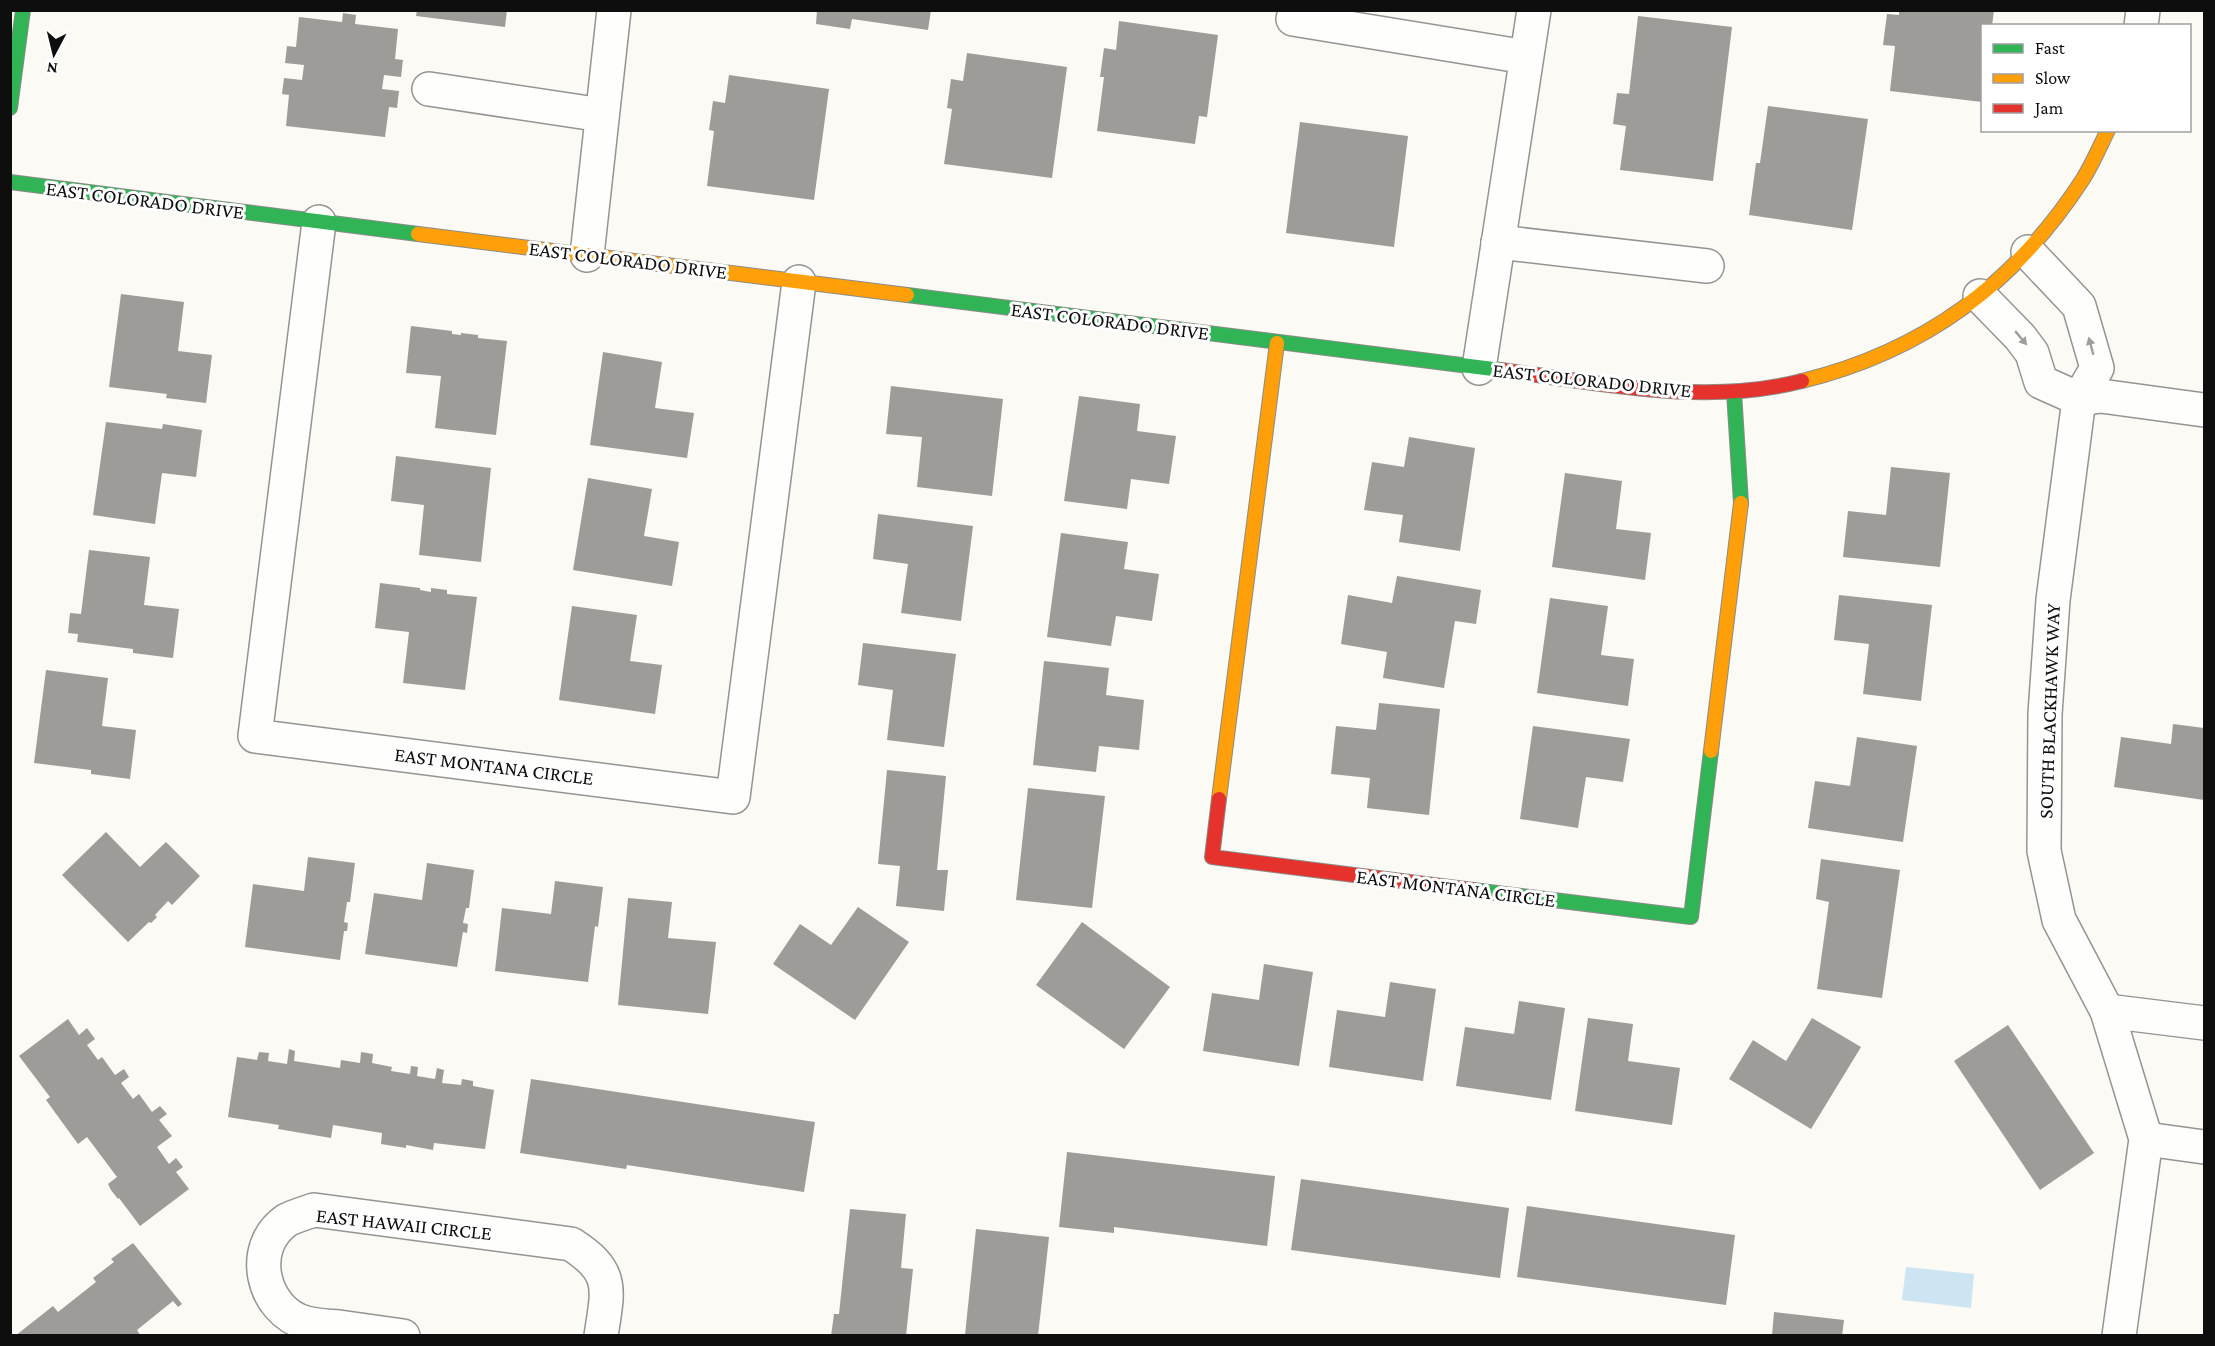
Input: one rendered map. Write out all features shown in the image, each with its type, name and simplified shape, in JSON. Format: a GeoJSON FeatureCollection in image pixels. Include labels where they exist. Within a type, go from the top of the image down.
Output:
{"type":"FeatureCollection","features":[{"type":"Feature","properties":{"kind":"street"},"geometry":{"type":"LineString","coordinates":[[10,108],[23,10]]}},
{"type":"Feature","properties":{"kind":"street"},"geometry":{"type":"LineString","coordinates":[[587,255],[615,10]]}},
{"type":"Feature","properties":{"kind":"street"},"geometry":{"type":"LineString","coordinates":[[1479,368],[1534,10]]}},
{"type":"Feature","properties":{"kind":"street"},"geometry":{"type":"LineString","coordinates":[[1293,19],[1526,57]]}},
{"type":"Feature","properties":{"kind":"street"},"geometry":{"type":"LineString","coordinates":[[429,89],[602,115]]}},
{"type":"Feature","properties":{"kind":"street","name":"EAST COLORADO DRIVE"},"geometry":{"type":"LineString","coordinates":[[10,182],[1664,391],[1734,392],[1792,384],[1860,365],[1923,335],[1980,296],[2028,252],[2074,194],[2098,153],[2107,132]]}},
{"type":"Feature","properties":{"kind":"street","name":"EAST MONTANA CIRCLE"},"geometry":{"type":"LineString","coordinates":[[319,222],[255,736],[733,797],[799,282]]}},
{"type":"Feature","properties":{"kind":"street"},"geometry":{"type":"LineString","coordinates":[[1498,242],[1707,266]]}},
{"type":"Feature","properties":{"kind":"street","name":"SOUTH BLACKHAWK WAY"},"geometry":{"type":"LineString","coordinates":[[2028,252],[2079,306],[2097,368],[2079,399],[2052,611],[2044,714],[2044,851],[2059,920],[2107,1011],[2146,1139],[2119,1335]]}},
{"type":"Feature","properties":{"kind":"street"},"geometry":{"type":"LineString","coordinates":[[1980,296],[2020,337],[2032,353],[2041,382],[2079,399],[2101,396],[2205,410]]}},
{"type":"Feature","properties":{"kind":"street","name":"EAST MONTANA CIRCLE"},"geometry":{"type":"LineString","coordinates":[[1277,342],[1212,857],[1691,917],[1741,506],[1734,392]]}},
{"type":"Feature","properties":{"kind":"street"},"geometry":{"type":"LineString","coordinates":[[2107,1011],[2205,1023]]}},
{"type":"Feature","properties":{"kind":"street"},"geometry":{"type":"LineString","coordinates":[[2146,1139],[2205,1147]]}},
{"type":"Feature","properties":{"kind":"street","name":"EAST HAWAII CIRCLE"},"geometry":{"type":"LineString","coordinates":[[403,1335],[306,1323],[286,1313],[273,1299],[264,1280],[263,1259],[273,1235],[287,1220],[314,1210],[571,1244],[591,1256],[602,1273],[607,1292],[601,1335]]}},
{"type":"Feature","properties":{"kind":"water"},"geometry":{"type":"Polygon","coordinates":[[[1906,1267],[1974,1274],[1971,1308],[1902,1300],[1906,1267]]]}},
{"type":"Feature","properties":{"kind":"building"},"geometry":{"type":"Polygon","coordinates":[[[417,10],[507,10],[505,27],[416,16],[417,10]]]}},
{"type":"Feature","properties":{"kind":"building"},"geometry":{"type":"Polygon","coordinates":[[[817,10],[931,10],[928,30],[852,19],[850,29],[816,24],[817,10]]]}},
{"type":"Feature","properties":{"kind":"building"},"geometry":{"type":"Polygon","coordinates":[[[1899,10],[1994,10],[1992,24],[1981,24],[1981,102],[1890,91],[1895,46],[1883,45],[1887,14],[1899,15],[1899,10]]]}},
{"type":"Feature","properties":{"kind":"building"},"geometry":{"type":"Polygon","coordinates":[[[343,13],[356,15],[355,24],[398,29],[395,59],[403,60],[401,77],[384,75],[382,89],[399,91],[397,108],[389,107],[385,137],[286,126],[289,95],[282,94],[284,78],[302,80],[304,65],[285,63],[287,46],[296,47],[299,17],[342,22],[343,13]]]}},
{"type":"Feature","properties":{"kind":"building"},"geometry":{"type":"Polygon","coordinates":[[[1638,16],[1732,27],[1713,181],[1620,170],[1626,126],[1613,124],[1617,93],[1629,94],[1638,16]]]}},
{"type":"Feature","properties":{"kind":"building"},"geometry":{"type":"Polygon","coordinates":[[[1119,21],[1218,35],[1207,117],[1199,116],[1195,144],[1097,131],[1104,77],[1100,77],[1104,48],[1116,50],[1119,21]]]}},
{"type":"Feature","properties":{"kind":"building"},"geometry":{"type":"Polygon","coordinates":[[[967,53],[1067,67],[1052,178],[944,164],[952,109],[947,108],[951,79],[963,81],[967,53]]]}},
{"type":"Feature","properties":{"kind":"building"},"geometry":{"type":"Polygon","coordinates":[[[729,75],[829,89],[814,200],[707,186],[714,131],[709,130],[713,101],[725,103],[729,75]]]}},
{"type":"Feature","properties":{"kind":"building"},"geometry":{"type":"Polygon","coordinates":[[[1768,106],[1868,119],[1852,230],[1749,215],[1756,163],[1760,163],[1768,106]]]}},
{"type":"Feature","properties":{"kind":"building"},"geometry":{"type":"Polygon","coordinates":[[[1300,122],[1408,136],[1394,247],[1286,233],[1300,122]]]}},
{"type":"Feature","properties":{"kind":"building"},"geometry":{"type":"Polygon","coordinates":[[[121,294],[184,302],[178,351],[212,355],[206,403],[166,398],[167,394],[109,387],[121,294]]]}},
{"type":"Feature","properties":{"kind":"building"},"geometry":{"type":"Polygon","coordinates":[[[411,326],[507,341],[496,435],[435,428],[441,376],[406,373],[411,326]]]}},
{"type":"Feature","properties":{"kind":"building"},"geometry":{"type":"Polygon","coordinates":[[[603,352],[662,362],[655,408],[694,413],[687,458],[590,445],[603,352]]]}},
{"type":"Feature","properties":{"kind":"building"},"geometry":{"type":"Polygon","coordinates":[[[891,386],[1003,399],[992,496],[917,487],[922,437],[886,434],[891,386]]]}},
{"type":"Feature","properties":{"kind":"building"},"geometry":{"type":"Polygon","coordinates":[[[1079,396],[1140,404],[1137,431],[1176,436],[1169,484],[1131,479],[1127,509],[1064,501],[1079,396]]]}},
{"type":"Feature","properties":{"kind":"building"},"geometry":{"type":"Polygon","coordinates":[[[106,422],[162,429],[163,424],[202,430],[196,477],[162,473],[155,524],[93,515],[106,422]]]}},
{"type":"Feature","properties":{"kind":"building"},"geometry":{"type":"Polygon","coordinates":[[[1409,437],[1475,448],[1460,551],[1399,542],[1403,515],[1364,510],[1372,462],[1404,467],[1409,437]]]}},
{"type":"Feature","properties":{"kind":"building"},"geometry":{"type":"Polygon","coordinates":[[[396,456],[491,468],[481,562],[419,555],[424,505],[391,501],[396,456]]]}},
{"type":"Feature","properties":{"kind":"building"},"geometry":{"type":"Polygon","coordinates":[[[1891,467],[1950,473],[1940,567],[1843,557],[1848,511],[1886,515],[1891,467]]]}},
{"type":"Feature","properties":{"kind":"building"},"geometry":{"type":"Polygon","coordinates":[[[1565,473],[1622,481],[1616,529],[1651,533],[1645,580],[1552,567],[1565,473]]]}},
{"type":"Feature","properties":{"kind":"building"},"geometry":{"type":"Polygon","coordinates":[[[588,478],[652,489],[644,536],[679,542],[672,586],[573,570],[588,478]]]}},
{"type":"Feature","properties":{"kind":"building"},"geometry":{"type":"Polygon","coordinates":[[[878,514],[973,526],[961,621],[901,613],[908,564],[873,559],[878,514]]]}},
{"type":"Feature","properties":{"kind":"building"},"geometry":{"type":"Polygon","coordinates":[[[1061,533],[1128,542],[1124,569],[1159,574],[1152,621],[1116,616],[1111,646],[1047,637],[1061,533]]]}},
{"type":"Feature","properties":{"kind":"building"},"geometry":{"type":"Polygon","coordinates":[[[89,550],[150,557],[144,605],[179,609],[173,658],[133,653],[133,649],[77,642],[78,634],[68,633],[70,613],[81,614],[89,550]]]}},
{"type":"Feature","properties":{"kind":"building"},"geometry":{"type":"Polygon","coordinates":[[[1397,576],[1481,590],[1476,624],[1455,621],[1444,688],[1383,678],[1387,652],[1341,644],[1348,595],[1392,603],[1397,576]]]}},
{"type":"Feature","properties":{"kind":"building"},"geometry":{"type":"Polygon","coordinates":[[[380,583],[420,588],[420,590],[431,592],[431,588],[447,590],[447,594],[477,597],[465,690],[403,683],[409,632],[375,628],[380,583]]]}},
{"type":"Feature","properties":{"kind":"building"},"geometry":{"type":"Polygon","coordinates":[[[1839,595],[1932,605],[1921,701],[1863,694],[1869,644],[1834,640],[1839,595]]]}},
{"type":"Feature","properties":{"kind":"building"},"geometry":{"type":"Polygon","coordinates":[[[1550,598],[1608,606],[1601,655],[1634,659],[1628,706],[1537,693],[1550,598]]]}},
{"type":"Feature","properties":{"kind":"building"},"geometry":{"type":"Polygon","coordinates":[[[572,606],[637,615],[630,661],[662,665],[655,714],[559,700],[572,606]]]}},
{"type":"Feature","properties":{"kind":"building"},"geometry":{"type":"Polygon","coordinates":[[[863,643],[956,654],[944,747],[887,740],[893,690],[858,685],[863,643]]]}},
{"type":"Feature","properties":{"kind":"building"},"geometry":{"type":"Polygon","coordinates":[[[1044,661],[1109,668],[1106,695],[1144,700],[1139,750],[1099,746],[1096,772],[1033,765],[1044,661]]]}},
{"type":"Feature","properties":{"kind":"building"},"geometry":{"type":"Polygon","coordinates":[[[46,670],[108,678],[102,726],[136,730],[130,779],[91,774],[91,770],[34,763],[46,670]]]}},
{"type":"Feature","properties":{"kind":"building"},"geometry":{"type":"Polygon","coordinates":[[[1379,703],[1440,709],[1429,815],[1367,808],[1370,778],[1331,774],[1336,726],[1376,730],[1379,703]]]}},
{"type":"Feature","properties":{"kind":"building"},"geometry":{"type":"Polygon","coordinates":[[[2173,724],[2204,728],[2204,800],[2114,787],[2121,737],[2171,744],[2173,724]]]}},
{"type":"Feature","properties":{"kind":"building"},"geometry":{"type":"Polygon","coordinates":[[[1533,726],[1630,739],[1623,782],[1586,777],[1578,828],[1520,819],[1533,726]]]}},
{"type":"Feature","properties":{"kind":"building"},"geometry":{"type":"Polygon","coordinates":[[[1857,737],[1917,746],[1903,842],[1808,828],[1815,781],[1850,786],[1857,737]]]}},
{"type":"Feature","properties":{"kind":"building"},"geometry":{"type":"Polygon","coordinates":[[[887,770],[946,776],[937,870],[948,870],[944,911],[896,906],[900,866],[878,864],[887,770]]]}},
{"type":"Feature","properties":{"kind":"building"},"geometry":{"type":"Polygon","coordinates":[[[1028,788],[1105,796],[1092,908],[1016,900],[1028,788]]]}},
{"type":"Feature","properties":{"kind":"building"},"geometry":{"type":"Polygon","coordinates":[[[106,832],[140,867],[166,842],[200,876],[172,905],[168,901],[155,915],[157,917],[128,942],[62,875],[106,832]]]}},
{"type":"Feature","properties":{"kind":"building"},"geometry":{"type":"Polygon","coordinates":[[[308,857],[355,863],[350,902],[347,902],[344,922],[348,923],[347,931],[344,931],[340,960],[245,947],[253,884],[304,891],[308,857]]]}},
{"type":"Feature","properties":{"kind":"building"},"geometry":{"type":"Polygon","coordinates":[[[1821,859],[1900,870],[1882,998],[1817,989],[1829,902],[1816,899],[1821,859]]]}},
{"type":"Feature","properties":{"kind":"building"},"geometry":{"type":"Polygon","coordinates":[[[427,863],[474,870],[469,908],[466,908],[463,923],[468,924],[467,933],[463,932],[457,967],[365,954],[374,893],[422,900],[427,863]]]}},
{"type":"Feature","properties":{"kind":"building"},"geometry":{"type":"Polygon","coordinates":[[[555,881],[603,887],[598,927],[595,926],[588,982],[495,971],[502,908],[551,914],[555,881]]]}},
{"type":"Feature","properties":{"kind":"building"},"geometry":{"type":"Polygon","coordinates":[[[628,898],[672,902],[668,938],[716,942],[708,1014],[618,1005],[628,898]]]}},
{"type":"Feature","properties":{"kind":"building"},"geometry":{"type":"Polygon","coordinates":[[[858,907],[909,942],[855,1020],[773,964],[800,924],[831,945],[858,907]]]}},
{"type":"Feature","properties":{"kind":"building"},"geometry":{"type":"Polygon","coordinates":[[[1082,922],[1170,987],[1124,1049],[1036,985],[1082,922]]]}},
{"type":"Feature","properties":{"kind":"building"},"geometry":{"type":"Polygon","coordinates":[[[1264,964],[1313,972],[1299,1066],[1203,1051],[1212,993],[1259,1000],[1264,964]]]}},
{"type":"Feature","properties":{"kind":"building"},"geometry":{"type":"Polygon","coordinates":[[[1390,982],[1436,989],[1423,1081],[1329,1067],[1337,1010],[1385,1017],[1390,982]]]}},
{"type":"Feature","properties":{"kind":"building"},"geometry":{"type":"Polygon","coordinates":[[[1519,1001],[1565,1008],[1551,1100],[1456,1086],[1465,1027],[1514,1034],[1519,1001]]]}},
{"type":"Feature","properties":{"kind":"building"},"geometry":{"type":"Polygon","coordinates":[[[1588,1018],[1633,1024],[1628,1061],[1680,1068],[1672,1125],[1575,1111],[1588,1018]]]}},
{"type":"Feature","properties":{"kind":"building"},"geometry":{"type":"Polygon","coordinates":[[[1812,1018],[1861,1047],[1811,1129],[1729,1079],[1753,1040],[1786,1061],[1812,1018]]]}},
{"type":"Feature","properties":{"kind":"building"},"geometry":{"type":"Polygon","coordinates":[[[68,1019],[79,1035],[87,1028],[95,1039],[87,1045],[98,1060],[102,1057],[115,1075],[124,1069],[129,1077],[121,1083],[133,1099],[139,1094],[152,1112],[160,1106],[167,1114],[159,1120],[172,1136],[157,1147],[169,1164],[176,1158],[183,1167],[176,1172],[189,1189],[140,1226],[108,1184],[117,1177],[87,1137],[78,1144],[46,1100],[50,1097],[19,1056],[68,1019]]]}},
{"type":"Feature","properties":{"kind":"building"},"geometry":{"type":"Polygon","coordinates":[[[2008,1025],[2094,1153],[2040,1190],[1954,1061],[2008,1025]]]}},
{"type":"Feature","properties":{"kind":"building"},"geometry":{"type":"Polygon","coordinates":[[[289,1049],[295,1051],[294,1061],[340,1068],[341,1060],[360,1063],[361,1052],[373,1054],[372,1063],[392,1067],[391,1071],[410,1074],[411,1066],[418,1067],[417,1076],[435,1079],[437,1068],[444,1070],[442,1083],[461,1085],[462,1079],[473,1081],[473,1086],[494,1090],[485,1149],[434,1143],[433,1150],[406,1145],[406,1148],[381,1144],[382,1133],[333,1125],[331,1138],[278,1129],[279,1125],[228,1117],[237,1057],[257,1060],[259,1052],[269,1053],[268,1061],[287,1064],[289,1049]]]}},
{"type":"Feature","properties":{"kind":"building"},"geometry":{"type":"Polygon","coordinates":[[[531,1079],[815,1122],[804,1192],[627,1165],[626,1169],[520,1153],[531,1079]]]}},
{"type":"Feature","properties":{"kind":"building"},"geometry":{"type":"Polygon","coordinates":[[[1067,1152],[1275,1176],[1267,1246],[1114,1227],[1114,1233],[1059,1227],[1067,1152]]]}},
{"type":"Feature","properties":{"kind":"building"},"geometry":{"type":"Polygon","coordinates":[[[1301,1179],[1509,1208],[1500,1278],[1291,1250],[1301,1179]]]}},
{"type":"Feature","properties":{"kind":"building"},"geometry":{"type":"Polygon","coordinates":[[[1527,1206],[1735,1235],[1726,1305],[1517,1277],[1527,1206]]]}},
{"type":"Feature","properties":{"kind":"building"},"geometry":{"type":"Polygon","coordinates":[[[850,1209],[906,1214],[901,1268],[913,1269],[906,1336],[831,1336],[834,1314],[839,1314],[850,1209]]]}},
{"type":"Feature","properties":{"kind":"building"},"geometry":{"type":"Polygon","coordinates":[[[976,1229],[1049,1237],[1038,1336],[965,1335],[976,1229]]]}},
{"type":"Feature","properties":{"kind":"building"},"geometry":{"type":"Polygon","coordinates":[[[133,1243],[182,1304],[178,1307],[173,1301],[137,1330],[141,1336],[15,1336],[53,1306],[58,1312],[96,1282],[93,1278],[114,1262],[111,1259],[133,1243]]]}},
{"type":"Feature","properties":{"kind":"building"},"geometry":{"type":"Polygon","coordinates":[[[1774,1312],[1844,1320],[1842,1336],[1772,1336],[1774,1312]]]}},
{"type":"Feature","properties":{"kind":"traffic: fast"},"geometry":{"type":"LineString","coordinates":[[10,108],[23,10]]}},
{"type":"Feature","properties":{"kind":"traffic: fast"},"geometry":{"type":"LineString","coordinates":[[10,182],[418,234]]}},
{"type":"Feature","properties":{"kind":"traffic: fast"},"geometry":{"type":"LineString","coordinates":[[907,295],[1501,370]]}},
{"type":"Feature","properties":{"kind":"traffic: fast"},"geometry":{"type":"LineString","coordinates":[[1734,392],[1741,503]]}},
{"type":"Feature","properties":{"kind":"traffic: fast"},"geometry":{"type":"LineString","coordinates":[[1473,890],[1691,917],[1711,751]]}},
{"type":"Feature","properties":{"kind":"traffic: slow"},"geometry":{"type":"LineString","coordinates":[[1802,381],[1888,352],[1927,332],[1963,308],[2028,251],[2056,217],[2087,173],[2107,132]]}},
{"type":"Feature","properties":{"kind":"traffic: slow"},"geometry":{"type":"LineString","coordinates":[[418,234],[907,295]]}},
{"type":"Feature","properties":{"kind":"traffic: slow"},"geometry":{"type":"LineString","coordinates":[[1219,799],[1277,343]]}},
{"type":"Feature","properties":{"kind":"traffic: slow"},"geometry":{"type":"LineString","coordinates":[[1711,751],[1741,503]]}},
{"type":"Feature","properties":{"kind":"traffic: jam"},"geometry":{"type":"LineString","coordinates":[[1501,370],[1614,386],[1690,392],[1728,392],[1802,381]]}},
{"type":"Feature","properties":{"kind":"traffic: jam"},"geometry":{"type":"LineString","coordinates":[[1219,799],[1212,857],[1473,890]]}}]}
